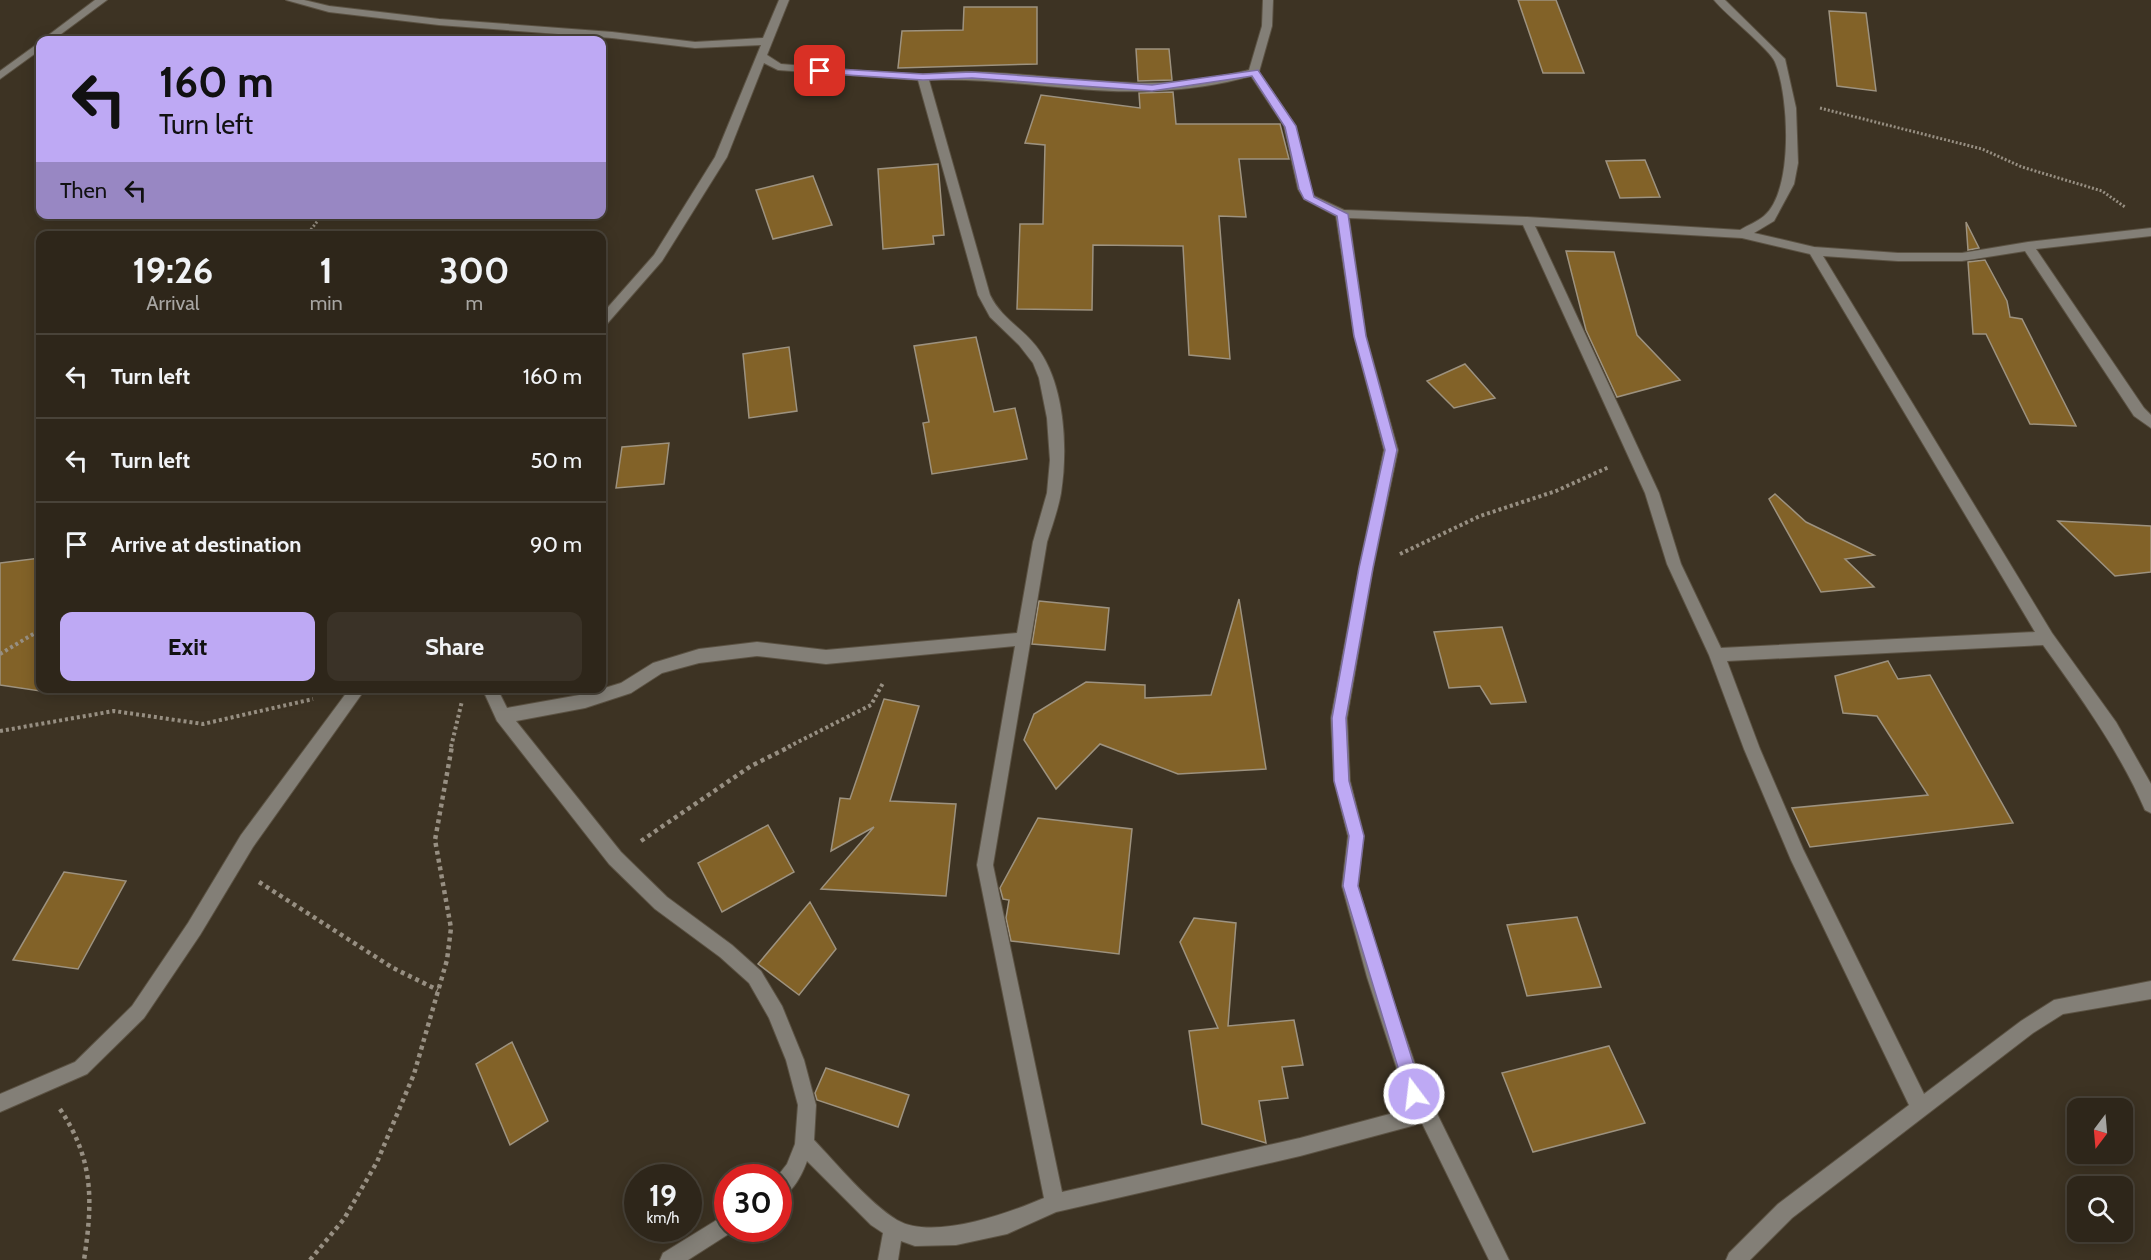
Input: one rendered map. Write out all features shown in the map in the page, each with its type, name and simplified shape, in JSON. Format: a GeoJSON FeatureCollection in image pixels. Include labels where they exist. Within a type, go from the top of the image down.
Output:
{"type":"FeatureCollection","features":[{"type":"Feature","properties":{"kind":"street"},"geometry":{"type":"LineString","coordinates":[[52,36],[102,0]]}},
{"type":"Feature","properties":{"kind":"street"},"geometry":{"type":"LineString","coordinates":[[291,0],[329,9],[439,22],[612,35],[695,45],[768,41]]}},
{"type":"Feature","properties":{"kind":"street"},"geometry":{"type":"LineString","coordinates":[[606,317],[658,258],[721,158],[784,0]]}},
{"type":"Feature","properties":{"kind":"street"},"geometry":{"type":"LineString","coordinates":[[1268,0],[1267,26],[1254,72],[1290,126],[1304,189],[1310,199],[1342,214],[1527,221],[1742,234],[1814,251],[1898,257],[1962,257],[2028,246],[2149,232]]}},
{"type":"Feature","properties":{"kind":"street"},"geometry":{"type":"LineString","coordinates":[[1719,0],[1780,59],[1788,100],[1792,163],[1788,184],[1770,218],[1742,234]]}},
{"type":"Feature","properties":{"kind":"street"},"geometry":{"type":"LineString","coordinates":[[0,76],[36,48]]}},
{"type":"Feature","properties":{"kind":"street"},"geometry":{"type":"LineString","coordinates":[[762,56],[778,67],[923,77],[972,75],[1152,88],[1232,78],[1254,72]]}},
{"type":"Feature","properties":{"kind":"street"},"geometry":{"type":"LineString","coordinates":[[923,77],[984,295],[992,315],[1032,350],[1040,363],[1052,413],[1056,460],[1054,494],[1040,542],[985,865],[1055,1203]]}},
{"type":"Feature","properties":{"kind":"street"},"geometry":{"type":"LineString","coordinates":[[1342,214],[1360,336],[1391,450],[1366,568],[1339,718],[1342,781],[1356,836],[1350,886],[1376,977],[1412,1082],[1499,1260]]}},
{"type":"Feature","properties":{"kind":"street"},"geometry":{"type":"LineString","coordinates":[[1527,221],[1652,493],[1674,564],[1717,655],[1752,749],[1797,854],[1921,1109]]}},
{"type":"Feature","properties":{"kind":"street"},"geometry":{"type":"LineString","coordinates":[[2028,246],[2134,405],[2151,423]]}},
{"type":"Feature","properties":{"kind":"street"},"geometry":{"type":"LineString","coordinates":[[1814,251],[2047,638],[2110,727],[2147,792],[2151,805]]}},
{"type":"Feature","properties":{"kind":"street"},"geometry":{"type":"LineString","coordinates":[[1717,655],[2047,638]]}},
{"type":"Feature","properties":{"kind":"street"},"geometry":{"type":"LineString","coordinates":[[503,716],[585,701],[626,688],[658,668],[699,656],[757,649],[826,657],[1022,639]]}},
{"type":"Feature","properties":{"kind":"street"},"geometry":{"type":"LineString","coordinates":[[0,1103],[81,1068],[138,1012],[194,928],[247,841],[355,693]]}},
{"type":"Feature","properties":{"kind":"street"},"geometry":{"type":"LineString","coordinates":[[492,693],[503,716],[615,858],[661,903],[726,951],[755,977],[776,1012],[795,1059],[807,1105],[804,1144],[792,1172]]}},
{"type":"Feature","properties":{"kind":"street"},"geometry":{"type":"LineString","coordinates":[[1736,1260],[1785,1211],[2027,1027],[2060,1006],[2151,990]]}},
{"type":"Feature","properties":{"kind":"street"},"geometry":{"type":"LineString","coordinates":[[804,1144],[878,1218],[894,1229],[915,1236],[956,1234],[1007,1224],[1055,1203],[1401,1122],[1408,1118],[1412,1110],[1412,1082]]}},
{"type":"Feature","properties":{"kind":"street"},"geometry":{"type":"LineString","coordinates":[[888,1260],[894,1229]]}},
{"type":"Feature","properties":{"kind":"street"},"geometry":{"type":"LineString","coordinates":[[670,1260],[714,1232]]}},
{"type":"Feature","properties":{"kind":"path"},"geometry":{"type":"LineString","coordinates":[[1788,100],[1982,149],[2022,167],[2093,188],[2118,201],[2149,232]]}},
{"type":"Feature","properties":{"kind":"path"},"geometry":{"type":"LineString","coordinates":[[310,231],[319,219]]}},
{"type":"Feature","properties":{"kind":"path"},"geometry":{"type":"LineString","coordinates":[[1366,568],[1480,516],[1556,491],[1634,455]]}},
{"type":"Feature","properties":{"kind":"path"},"geometry":{"type":"LineString","coordinates":[[0,654],[36,632]]}},
{"type":"Feature","properties":{"kind":"path"},"geometry":{"type":"LineString","coordinates":[[615,858],[684,814],[751,766],[871,705],[885,677],[887,653]]}},
{"type":"Feature","properties":{"kind":"path"},"geometry":{"type":"LineString","coordinates":[[0,731],[114,711],[203,724],[319,697]]}},
{"type":"Feature","properties":{"kind":"path"},"geometry":{"type":"LineString","coordinates":[[310,1260],[344,1219],[377,1162],[414,1074],[447,960],[451,928],[435,840],[446,771],[463,699]]}},
{"type":"Feature","properties":{"kind":"path"},"geometry":{"type":"LineString","coordinates":[[247,841],[243,873],[393,968],[438,990]]}},
{"type":"Feature","properties":{"kind":"path"},"geometry":{"type":"LineString","coordinates":[[57,1106],[71,1124],[86,1152],[90,1185],[84,1260]]}},
{"type":"Feature","properties":{"kind":"building"},"geometry":{"type":"Polygon","coordinates":[[[1518,0],[1556,0],[1584,73],[1543,73],[1518,0]]]}},
{"type":"Feature","properties":{"kind":"building"},"geometry":{"type":"Polygon","coordinates":[[[964,7],[1037,7],[1037,64],[898,68],[902,31],[963,30],[964,7]]]}},
{"type":"Feature","properties":{"kind":"building"},"geometry":{"type":"Polygon","coordinates":[[[1829,11],[1866,13],[1876,91],[1837,86],[1829,11]]]}},
{"type":"Feature","properties":{"kind":"building"},"geometry":{"type":"Polygon","coordinates":[[[1136,49],[1169,49],[1172,80],[1138,81],[1136,49]]]}},
{"type":"Feature","properties":{"kind":"building"},"geometry":{"type":"Polygon","coordinates":[[[1173,92],[1176,124],[1280,124],[1289,159],[1239,159],[1246,217],[1219,216],[1230,359],[1189,355],[1183,246],[1093,245],[1092,310],[1017,309],[1020,224],[1043,224],[1045,145],[1025,143],[1041,95],[1140,108],[1139,93],[1173,92]]]}},
{"type":"Feature","properties":{"kind":"building"},"geometry":{"type":"Polygon","coordinates":[[[1645,160],[1660,197],[1620,198],[1606,161],[1645,160]]]}},
{"type":"Feature","properties":{"kind":"building"},"geometry":{"type":"Polygon","coordinates":[[[938,164],[944,235],[933,236],[934,244],[883,249],[878,169],[938,164]]]}},
{"type":"Feature","properties":{"kind":"building"},"geometry":{"type":"Polygon","coordinates":[[[813,176],[832,225],[773,239],[756,190],[813,176]]]}},
{"type":"Feature","properties":{"kind":"building"},"geometry":{"type":"Polygon","coordinates":[[[1966,222],[1979,248],[1968,250],[1966,222]]]}},
{"type":"Feature","properties":{"kind":"building"},"geometry":{"type":"Polygon","coordinates":[[[1566,251],[1614,252],[1637,335],[1680,380],[1617,397],[1586,330],[1566,251]]]}},
{"type":"Feature","properties":{"kind":"building"},"geometry":{"type":"Polygon","coordinates":[[[1985,260],[2007,301],[2010,317],[2022,319],[2076,426],[2030,424],[1986,334],[1973,334],[1968,262],[1985,260]]]}},
{"type":"Feature","properties":{"kind":"building"},"geometry":{"type":"Polygon","coordinates":[[[976,337],[994,412],[1015,408],[1027,459],[932,474],[923,423],[929,422],[914,346],[976,337]]]}},
{"type":"Feature","properties":{"kind":"building"},"geometry":{"type":"Polygon","coordinates":[[[789,347],[797,411],[749,418],[743,354],[789,347]]]}},
{"type":"Feature","properties":{"kind":"building"},"geometry":{"type":"Polygon","coordinates":[[[1465,364],[1495,398],[1454,408],[1427,381],[1465,364]]]}},
{"type":"Feature","properties":{"kind":"building"},"geometry":{"type":"Polygon","coordinates":[[[669,443],[664,484],[616,488],[622,447],[669,443]]]}},
{"type":"Feature","properties":{"kind":"building"},"geometry":{"type":"Polygon","coordinates":[[[1775,494],[1806,522],[1874,555],[1845,559],[1874,587],[1821,592],[1769,499],[1775,494]]]}},
{"type":"Feature","properties":{"kind":"building"},"geometry":{"type":"Polygon","coordinates":[[[2058,521],[2151,526],[2151,572],[2115,576],[2058,521]]]}},
{"type":"Feature","properties":{"kind":"building"},"geometry":{"type":"Polygon","coordinates":[[[36,558],[36,690],[0,685],[0,563],[36,558]]]}},
{"type":"Feature","properties":{"kind":"building"},"geometry":{"type":"Polygon","coordinates":[[[1239,599],[1266,769],[1178,774],[1100,744],[1056,789],[1024,740],[1034,714],[1086,682],[1145,685],[1145,698],[1211,695],[1239,599]]]}},
{"type":"Feature","properties":{"kind":"building"},"geometry":{"type":"Polygon","coordinates":[[[1039,601],[1109,608],[1105,650],[1032,644],[1039,601]]]}},
{"type":"Feature","properties":{"kind":"building"},"geometry":{"type":"Polygon","coordinates":[[[1502,627],[1526,702],[1491,704],[1480,686],[1449,688],[1434,632],[1502,627]]]}},
{"type":"Feature","properties":{"kind":"building"},"geometry":{"type":"Polygon","coordinates":[[[1888,661],[1898,679],[1930,675],[2013,823],[1810,847],[1792,808],[1928,795],[1877,716],[1843,713],[1835,676],[1888,661]]]}},
{"type":"Feature","properties":{"kind":"building"},"geometry":{"type":"Polygon","coordinates":[[[884,699],[919,706],[890,801],[956,804],[946,896],[821,889],[874,827],[831,851],[840,798],[850,799],[884,699]]]}},
{"type":"Feature","properties":{"kind":"building"},"geometry":{"type":"Polygon","coordinates":[[[1038,818],[1132,829],[1119,954],[1011,941],[1006,918],[1009,900],[1003,899],[1000,888],[1038,818]]]}},
{"type":"Feature","properties":{"kind":"building"},"geometry":{"type":"Polygon","coordinates":[[[768,825],[794,872],[722,912],[698,863],[768,825]]]}},
{"type":"Feature","properties":{"kind":"building"},"geometry":{"type":"Polygon","coordinates":[[[64,872],[126,881],[78,969],[13,960],[64,872]]]}},
{"type":"Feature","properties":{"kind":"building"},"geometry":{"type":"Polygon","coordinates":[[[810,902],[836,949],[799,995],[758,964],[810,902]]]}},
{"type":"Feature","properties":{"kind":"building"},"geometry":{"type":"Polygon","coordinates":[[[1577,917],[1601,987],[1527,996],[1507,925],[1577,917]]]}},
{"type":"Feature","properties":{"kind":"building"},"geometry":{"type":"Polygon","coordinates":[[[1194,918],[1236,923],[1228,1026],[1294,1020],[1303,1065],[1282,1067],[1288,1098],[1259,1101],[1266,1143],[1202,1124],[1189,1031],[1218,1028],[1180,942],[1194,918]]]}},
{"type":"Feature","properties":{"kind":"building"},"geometry":{"type":"Polygon","coordinates":[[[512,1042],[548,1121],[510,1145],[476,1064],[512,1042]]]}},
{"type":"Feature","properties":{"kind":"building"},"geometry":{"type":"Polygon","coordinates":[[[1609,1046],[1645,1123],[1533,1152],[1502,1073],[1609,1046]]]}},
{"type":"Feature","properties":{"kind":"building"},"geometry":{"type":"Polygon","coordinates":[[[826,1068],[909,1095],[898,1127],[817,1100],[815,1093],[826,1068]]]}},
{"type":"Feature","properties":{"kind":"route"},"geometry":{"type":"LineString","coordinates":[[820,71],[923,77],[972,75],[1111,87],[1152,88],[1232,78],[1254,72],[1290,126],[1297,146],[1304,189],[1310,199],[1342,214],[1360,336],[1390,439],[1391,450],[1366,568],[1339,718],[1342,781],[1356,836],[1350,886],[1376,977],[1398,1038],[1414,1094]]}}]}
